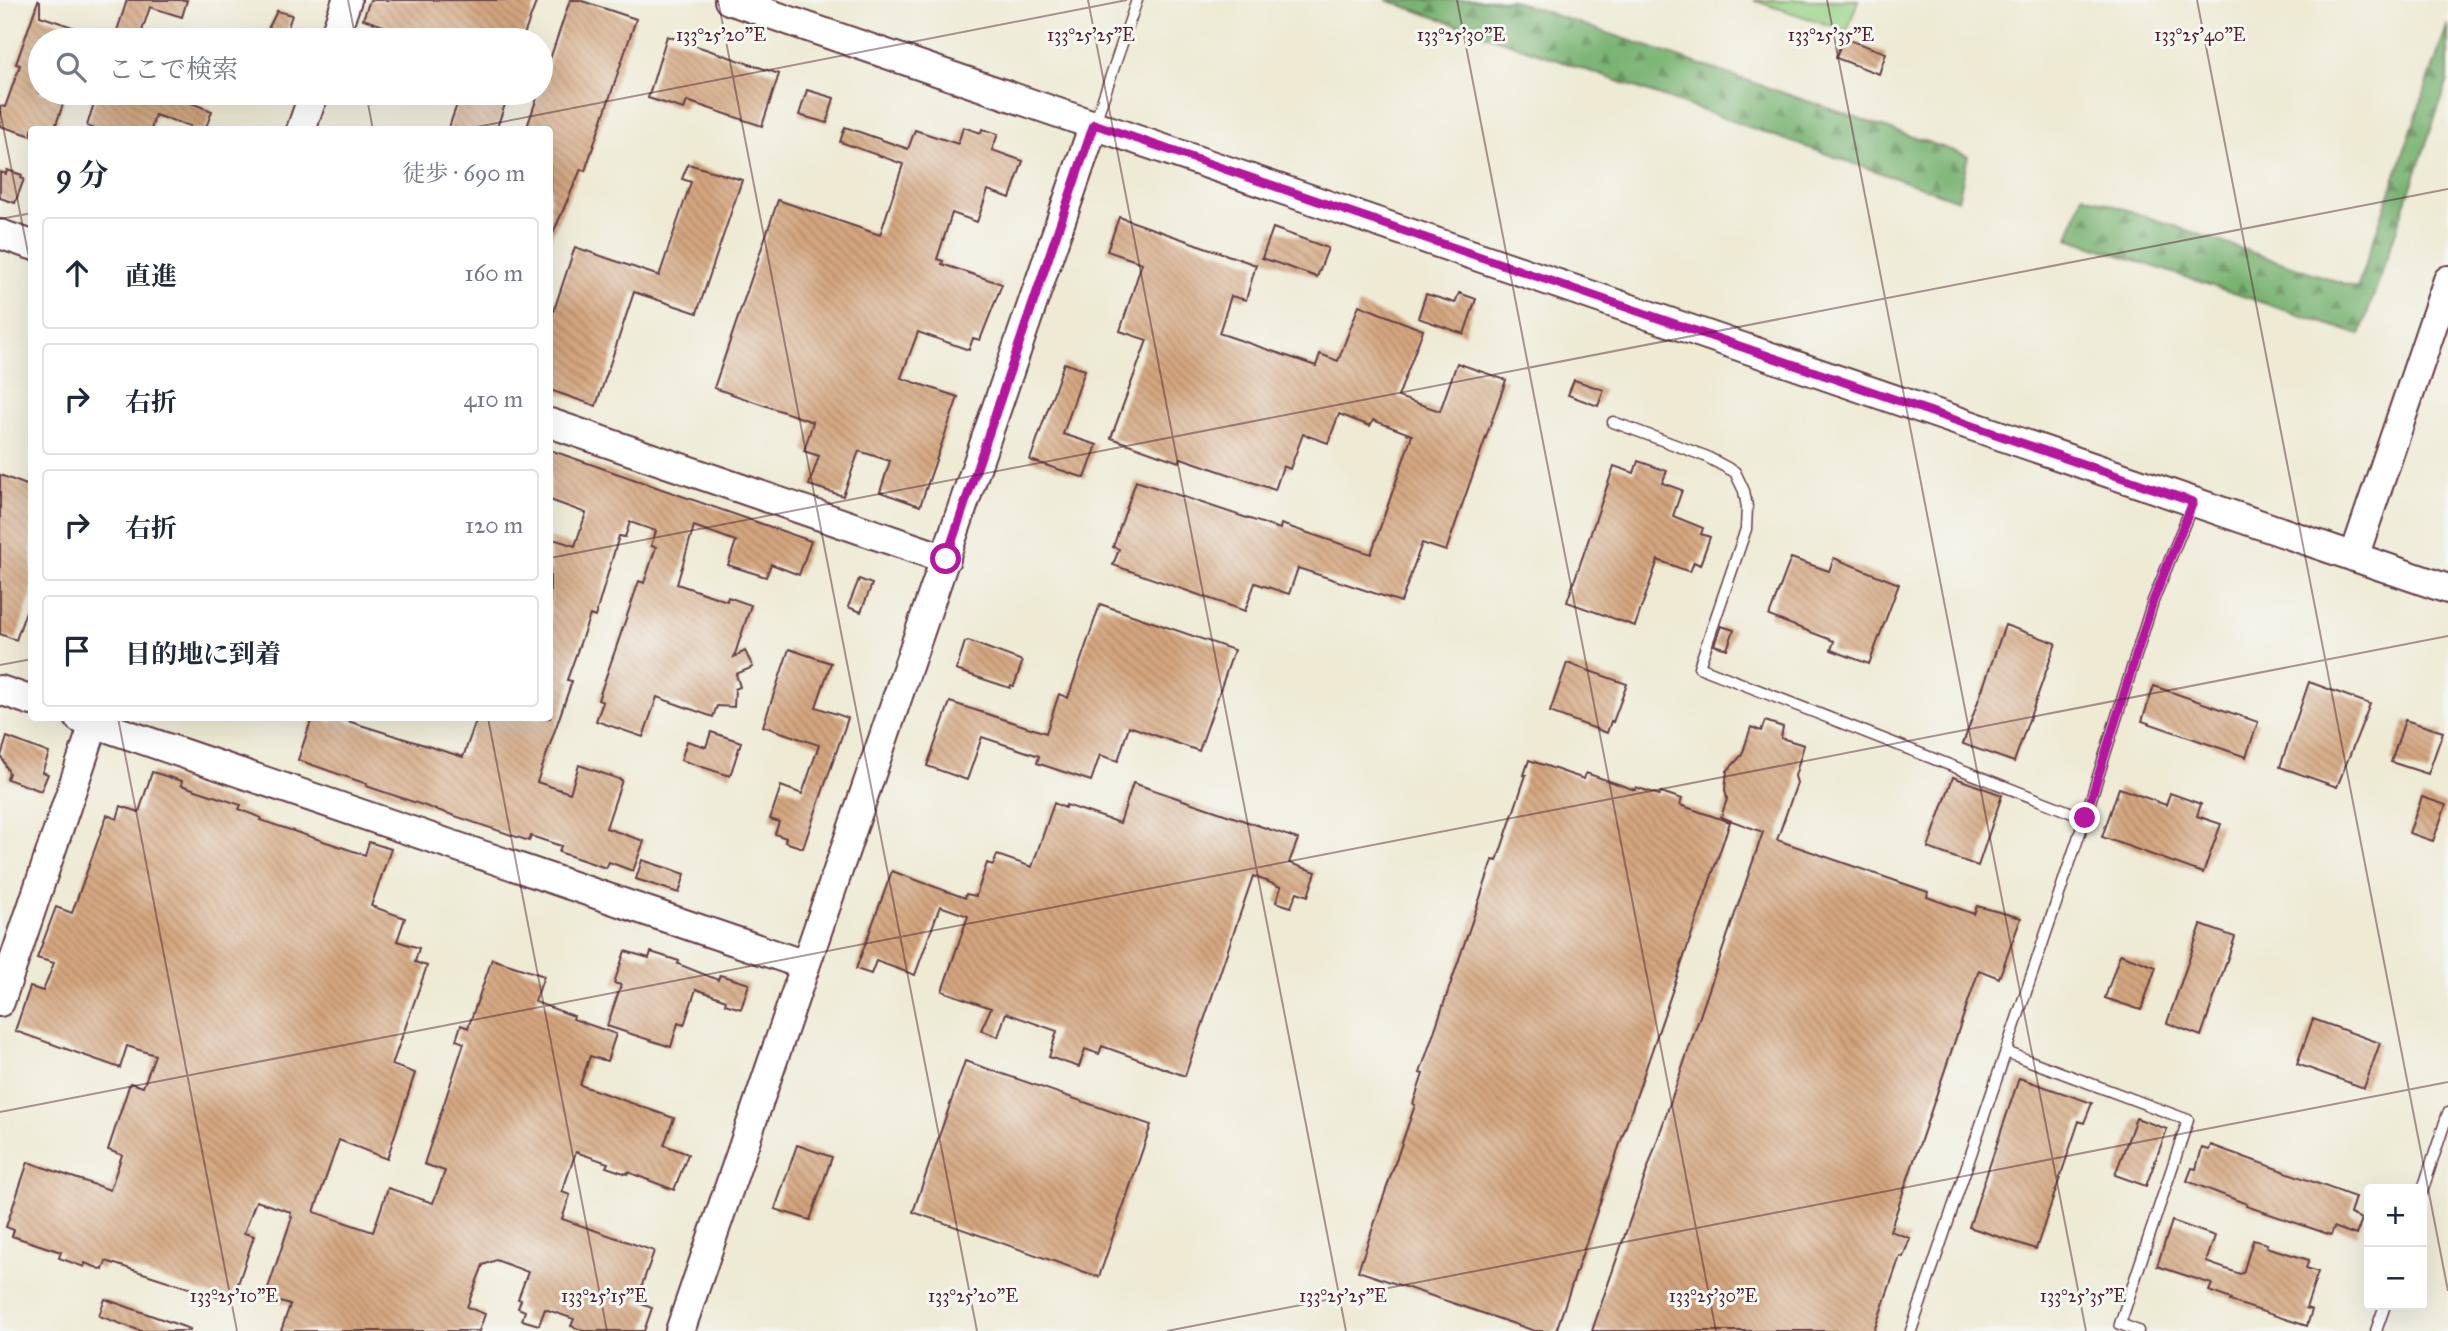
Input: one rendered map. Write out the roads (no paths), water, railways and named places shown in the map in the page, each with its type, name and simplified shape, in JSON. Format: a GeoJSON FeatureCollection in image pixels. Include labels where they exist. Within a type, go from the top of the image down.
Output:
{"type":"FeatureCollection","features":[{"type":"Feature","properties":{"kind":"street"},"geometry":{"type":"LineString","coordinates":[[337,28],[347,0]]}},
{"type":"Feature","properties":{"kind":"street"},"geometry":{"type":"LineString","coordinates":[[729,0],[2448,589]]}},
{"type":"Feature","properties":{"kind":"street"},"geometry":{"type":"LineString","coordinates":[[302,126],[309,105]]}},
{"type":"Feature","properties":{"kind":"street"},"geometry":{"type":"LineString","coordinates":[[680,1331],[1094,124]]}},
{"type":"Feature","properties":{"kind":"street"},"geometry":{"type":"LineString","coordinates":[[0,234],[28,244]]}},
{"type":"Feature","properties":{"kind":"street"},"geometry":{"type":"LineString","coordinates":[[2354,557],[2448,280]]}},
{"type":"Feature","properties":{"kind":"street"},"geometry":{"type":"LineString","coordinates":[[553,424],[946,559]]}},
{"type":"Feature","properties":{"kind":"street"},"geometry":{"type":"LineString","coordinates":[[0,690],[28,700]]}},
{"type":"Feature","properties":{"kind":"street"},"geometry":{"type":"LineString","coordinates":[[0,1002],[88,721]]}},
{"type":"Feature","properties":{"kind":"street"},"geometry":{"type":"LineString","coordinates":[[95,721],[805,965]]}},
{"type":"Feature","properties":{"kind":"lane"},"geometry":{"type":"LineString","coordinates":[[1094,124],[1137,0]]}},
{"type":"Feature","properties":{"kind":"lane"},"geometry":{"type":"LineString","coordinates":[[1613,422],[1705,456],[1735,472],[1744,491],[1747,507],[1746,529],[1699,667],[2085,818]]}},
{"type":"Feature","properties":{"kind":"lane"},"geometry":{"type":"LineString","coordinates":[[1911,1331],[2085,818],[2153,601],[2193,502]]}},
{"type":"Feature","properties":{"kind":"lane"},"geometry":{"type":"LineString","coordinates":[[2006,1052],[2188,1120],[2120,1324],[2138,1331]]}},
{"type":"Feature","properties":{"kind":"lane"},"geometry":{"type":"LineString","coordinates":[[2425,1184],[2448,1113]]}},
{"type":"Feature","properties":{"kind":"lane"},"geometry":{"type":"LineString","coordinates":[[2376,1331],[2383,1310]]}}]}
